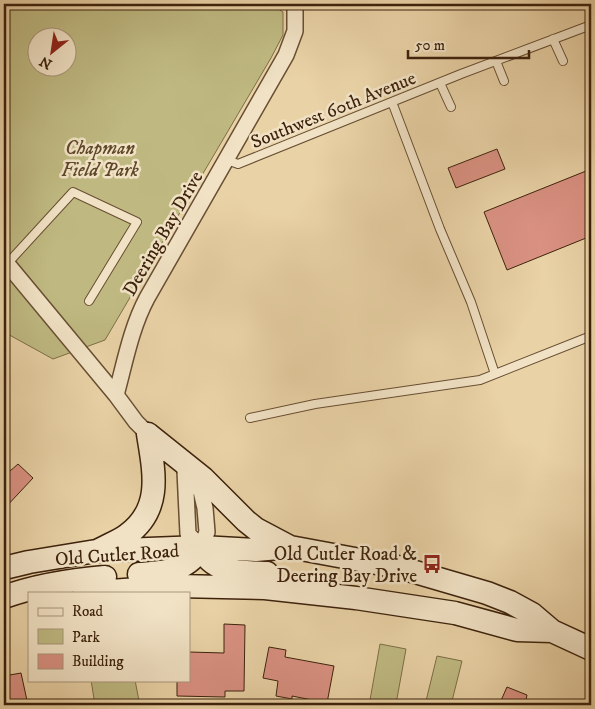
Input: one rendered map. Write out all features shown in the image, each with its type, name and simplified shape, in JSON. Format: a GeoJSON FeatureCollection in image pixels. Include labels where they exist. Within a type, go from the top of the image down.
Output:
{"type":"FeatureCollection","features":[{"type":"Feature","properties":{"kind":"main road"},"geometry":{"type":"LineString","coordinates":[[148,434],[203,478],[246,521],[290,547],[398,567],[487,593],[510,602],[532,614],[552,631],[591,649]]}},
{"type":"Feature","properties":{"kind":"main road"},"geometry":{"type":"LineString","coordinates":[[96,551],[126,536],[139,525],[149,508],[154,478],[148,434]]}},
{"type":"Feature","properties":{"kind":"main road"},"geometry":{"type":"LineString","coordinates":[[200,547],[204,556],[220,568],[357,582],[402,593],[455,613],[517,630],[552,631]]}},
{"type":"Feature","properties":{"kind":"main road"},"geometry":{"type":"LineString","coordinates":[[4,597],[61,581],[170,571],[191,562],[200,547]]}},
{"type":"Feature","properties":{"kind":"main road","name":"Old Cutler Road"},"geometry":{"type":"LineString","coordinates":[[4,568],[96,551],[200,547],[256,550],[290,547]]}},
{"type":"Feature","properties":{"kind":"main road","name":"Old Cutler Road"},"geometry":{"type":"LineString","coordinates":[[94,592],[133,588],[248,587],[303,591],[455,613]]}},
{"type":"Feature","properties":{"kind":"main road"},"geometry":{"type":"LineString","coordinates":[[4,601],[28,600]]}},
{"type":"Feature","properties":{"kind":"street","name":"Deering Bay Drive"},"geometry":{"type":"LineString","coordinates":[[116,395],[130,342],[143,305],[290,47],[296,23],[295,4]]}},
{"type":"Feature","properties":{"kind":"street"},"geometry":{"type":"LineString","coordinates":[[5,262],[148,434],[185,471],[188,534],[200,547]]}},
{"type":"Feature","properties":{"kind":"lane","name":"Southwest 60th Avenue"},"geometry":{"type":"LineString","coordinates":[[227,160],[238,164],[591,25]]}},
{"type":"Feature","properties":{"kind":"lane"},"geometry":{"type":"LineString","coordinates":[[554,39],[563,61]]}},
{"type":"Feature","properties":{"kind":"lane"},"geometry":{"type":"LineString","coordinates":[[496,61],[504,81]]}},
{"type":"Feature","properties":{"kind":"lane"},"geometry":{"type":"LineString","coordinates":[[440,83],[451,107]]}},
{"type":"Feature","properties":{"kind":"lane"},"geometry":{"type":"LineString","coordinates":[[392,102],[471,302],[495,374]]}},
{"type":"Feature","properties":{"kind":"lane"},"geometry":{"type":"LineString","coordinates":[[5,262],[73,192],[136,222],[90,301]]}},
{"type":"Feature","properties":{"kind":"lane"},"geometry":{"type":"LineString","coordinates":[[250,418],[315,404],[480,380],[591,336]]}},
{"type":"Feature","properties":{"kind":"green space","name":"Chapman Field Park"},"geometry":{"type":"Polygon","coordinates":[[[4,4],[271,4],[283,12],[283,35],[105,340],[53,359],[4,332],[4,4]]]}},
{"type":"Feature","properties":{"kind":"green space"},"geometry":{"type":"Polygon","coordinates":[[[380,644],[406,649],[396,704],[370,700],[380,644]]]}},
{"type":"Feature","properties":{"kind":"green space"},"geometry":{"type":"Polygon","coordinates":[[[437,656],[462,661],[451,705],[425,705],[437,656]]]}},
{"type":"Feature","properties":{"kind":"green space"},"geometry":{"type":"Polygon","coordinates":[[[91,682],[135,682],[139,701],[113,705],[95,705],[91,682]]]}},
{"type":"Feature","properties":{"kind":"building"},"geometry":{"type":"Polygon","coordinates":[[[497,149],[505,169],[456,188],[448,168],[497,149]]]}},
{"type":"Feature","properties":{"kind":"building"},"geometry":{"type":"Polygon","coordinates":[[[591,169],[591,236],[507,270],[484,212],[591,169]]]}},
{"type":"Feature","properties":{"kind":"building"},"geometry":{"type":"Polygon","coordinates":[[[18,464],[33,478],[4,509],[4,465],[10,471],[18,464]]]}},
{"type":"Feature","properties":{"kind":"building"},"geometry":{"type":"Polygon","coordinates":[[[224,624],[245,625],[244,691],[225,691],[225,697],[177,696],[177,682],[190,682],[190,652],[224,653],[224,624]]]}},
{"type":"Feature","properties":{"kind":"building"},"geometry":{"type":"Polygon","coordinates":[[[269,647],[286,650],[285,657],[334,666],[327,703],[292,696],[292,699],[276,696],[278,681],[263,678],[269,647]]]}},
{"type":"Feature","properties":{"kind":"building"},"geometry":{"type":"Polygon","coordinates":[[[21,673],[28,705],[4,705],[4,676],[21,673]]]}},
{"type":"Feature","properties":{"kind":"building"},"geometry":{"type":"Polygon","coordinates":[[[507,687],[527,695],[525,705],[499,705],[507,687]]]}},
{"type":"Feature","properties":{"kind":"place","name":"Old Cutler Road & Deering Bay Drive"},"geometry":{"type":"Point","coordinates":[432,564]}}]}
